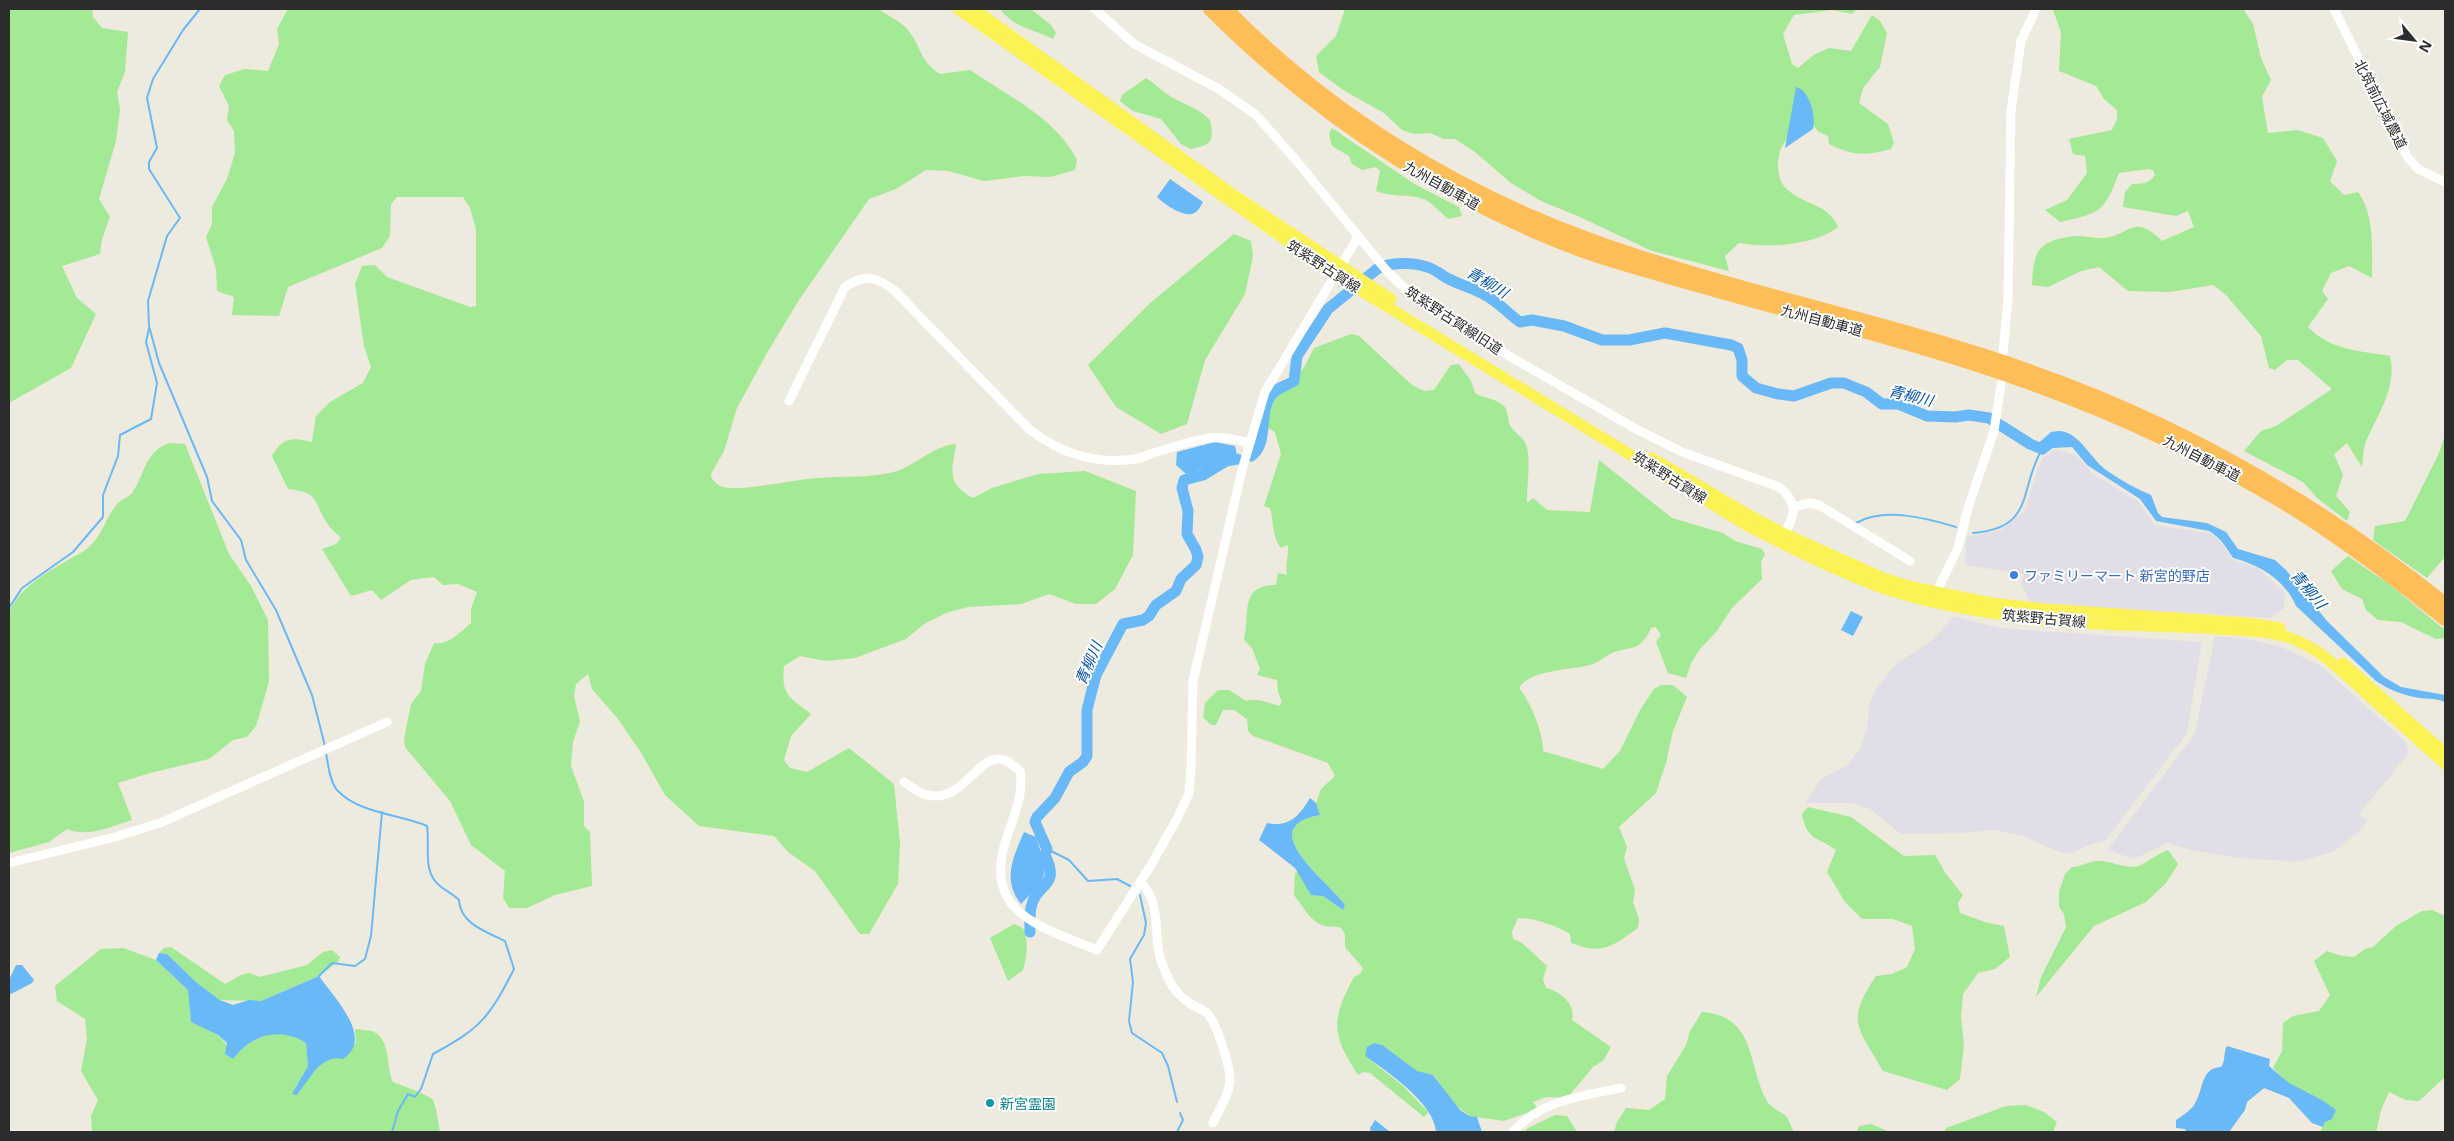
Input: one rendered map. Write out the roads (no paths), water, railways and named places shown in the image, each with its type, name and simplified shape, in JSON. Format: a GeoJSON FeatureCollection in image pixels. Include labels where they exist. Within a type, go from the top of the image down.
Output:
{"type":"FeatureCollection","features":[{"type":"Feature","properties":{"kind":"highway","name":"九州自動車道"},"geometry":{"type":"LineString","coordinates":[[1210,9],[1262,58],[1325,111],[1390,155],[1481,206],[1583,250],[1625,265],[1923,348],[2070,398],[2185,449],[2340,533]]}},
{"type":"Feature","properties":{"kind":"highway","name":"九州自動車道"},"geometry":{"type":"LineString","coordinates":[[1226,9],[1287,66],[1334,103],[1400,148],[1487,197],[1595,242],[1660,263],[1928,338],[2075,388],[2192,439],[2298,499],[2340,533],[2445,604]]}},
{"type":"Feature","properties":{"kind":"highway","name":"九州自動車道"},"geometry":{"type":"LineString","coordinates":[[2360,547],[2445,619]]}},
{"type":"Feature","properties":{"kind":"main road","name":"筑紫野古賀線"},"geometry":{"type":"LineString","coordinates":[[958,9],[1358,285],[1746,525],[1883,578],[1936,593],[1991,603],[2045,609],[2247,622],[2292,631],[2323,647],[2445,753]]}},
{"type":"Feature","properties":{"kind":"main road","name":"筑紫野古賀線"},"geometry":{"type":"LineString","coordinates":[[974,9],[1337,271]]}},
{"type":"Feature","properties":{"kind":"main road","name":"筑紫野古賀線"},"geometry":{"type":"LineString","coordinates":[[1782,538],[1878,586],[1909,596],[1982,611],[2044,620],[2240,631],[2275,634],[2289,638],[2315,650],[2329,660],[2445,764]]}},
{"type":"Feature","properties":{"kind":"street","name":"筑紫野古賀線旧道"},"geometry":{"type":"LineString","coordinates":[[1094,9],[1134,44],[1219,89],[1256,115],[1295,159],[1383,267],[1413,297],[1546,378],[1636,429],[1682,452],[1779,487],[1787,494],[1793,507]]}},
{"type":"Feature","properties":{"kind":"street"},"geometry":{"type":"LineString","coordinates":[[2002,353],[2008,299],[2011,111],[2021,41],[2036,9]]}},
{"type":"Feature","properties":{"kind":"street","name":"北筑前広域農道"},"geometry":{"type":"LineString","coordinates":[[2334,9],[2408,158],[2418,170],[2445,182]]}},
{"type":"Feature","properties":{"kind":"street"},"geometry":{"type":"LineString","coordinates":[[904,782],[924,794],[937,795],[953,792],[972,778],[983,765],[997,759],[1011,763],[1020,771],[1022,785],[1019,803],[1003,848],[1000,874],[1006,895],[1013,907],[1025,917],[1097,950],[1140,883],[1178,818],[1189,793],[1193,681],[1249,442],[1265,392],[1358,237]]}},
{"type":"Feature","properties":{"kind":"street"},"geometry":{"type":"LineString","coordinates":[[788,401],[845,287],[858,278],[869,278],[882,280],[894,290],[1029,429],[1044,441],[1062,450],[1079,456],[1116,461],[1137,459],[1194,440],[1217,436],[1249,442]]}},
{"type":"Feature","properties":{"kind":"street"},"geometry":{"type":"LineString","coordinates":[[1936,593],[1958,548],[1968,508],[1994,431],[2001,384]]}},
{"type":"Feature","properties":{"kind":"street"},"geometry":{"type":"LineString","coordinates":[[1782,538],[1793,517],[1793,507],[1810,503],[1818,505],[1910,562]]}},
{"type":"Feature","properties":{"kind":"street"},"geometry":{"type":"LineString","coordinates":[[9,863],[116,837],[160,823],[387,722]]}},
{"type":"Feature","properties":{"kind":"street"},"geometry":{"type":"LineString","coordinates":[[1140,883],[1155,909],[1156,944],[1171,985],[1178,995],[1208,1014],[1214,1022],[1228,1068],[1231,1080],[1227,1094],[1213,1123]]}},
{"type":"Feature","properties":{"kind":"street"},"geometry":{"type":"LineString","coordinates":[[1513,1132],[1537,1113],[1556,1104],[1581,1096],[1621,1088]]}},
{"type":"Feature","properties":{"kind":"water"},"geometry":{"type":"Polygon","coordinates":[[[1796,87],[1801,89],[1808,98],[1813,111],[1814,124],[1813,129],[1785,148],[1796,87]]]}},
{"type":"Feature","properties":{"kind":"water"},"geometry":{"type":"Polygon","coordinates":[[[1170,179],[1203,202],[1196,212],[1192,214],[1181,213],[1157,197],[1170,179]]]}},
{"type":"Feature","properties":{"kind":"water"},"geometry":{"type":"Polygon","coordinates":[[[2051,432],[2066,432],[2073,436],[2109,472],[2151,495],[2158,513],[2162,517],[2207,523],[2226,532],[2238,549],[2275,560],[2286,570],[2327,621],[2384,677],[2401,687],[2445,695],[2445,702],[2404,694],[2376,681],[2296,606],[2278,581],[2262,569],[2233,558],[2220,540],[2209,531],[2156,521],[2140,499],[2087,465],[2072,447],[2053,448],[2043,455],[2033,448],[2051,432]]]}},
{"type":"Feature","properties":{"kind":"water"},"geometry":{"type":"Polygon","coordinates":[[[1215,442],[1235,446],[1237,455],[1186,474],[1176,465],[1177,452],[1215,442]]]}},
{"type":"Feature","properties":{"kind":"water"},"geometry":{"type":"Polygon","coordinates":[[[1851,611],[1863,617],[1853,636],[1841,630],[1851,611]]]}},
{"type":"Feature","properties":{"kind":"water"},"geometry":{"type":"Polygon","coordinates":[[[1310,798],[1316,803],[1320,815],[1301,821],[1293,831],[1294,842],[1301,856],[1345,905],[1343,910],[1323,896],[1311,895],[1295,868],[1259,840],[1267,823],[1282,824],[1288,822],[1298,815],[1310,798]]]}},
{"type":"Feature","properties":{"kind":"water"},"geometry":{"type":"Polygon","coordinates":[[[1024,832],[1036,837],[1045,868],[1042,880],[1021,904],[1012,886],[1011,868],[1024,832]]]}},
{"type":"Feature","properties":{"kind":"water"},"geometry":{"type":"Polygon","coordinates":[[[159,953],[167,954],[197,983],[220,1000],[233,1005],[249,1000],[261,1001],[319,976],[349,1018],[355,1040],[352,1050],[343,1059],[335,1058],[322,1064],[311,1075],[297,1095],[292,1094],[308,1066],[306,1043],[286,1035],[266,1036],[248,1044],[233,1059],[225,1054],[227,1043],[218,1035],[191,1022],[188,990],[156,960],[159,953]]]}},
{"type":"Feature","properties":{"kind":"water"},"geometry":{"type":"Polygon","coordinates":[[[16,965],[22,965],[34,980],[32,983],[9,995],[9,980],[16,965]]]}},
{"type":"Feature","properties":{"kind":"water"},"geometry":{"type":"Polygon","coordinates":[[[1374,1043],[1382,1045],[1417,1071],[1433,1075],[1460,1110],[1469,1116],[1477,1117],[1482,1132],[1436,1132],[1433,1121],[1419,1099],[1397,1079],[1365,1056],[1367,1047],[1374,1043]]]}},
{"type":"Feature","properties":{"kind":"water"},"geometry":{"type":"Polygon","coordinates":[[[2227,1046],[2270,1059],[2269,1066],[2289,1083],[2322,1100],[2336,1110],[2332,1119],[2325,1122],[2323,1127],[2312,1123],[2289,1098],[2264,1088],[2247,1102],[2245,1110],[2229,1132],[2186,1132],[2185,1129],[2176,1128],[2176,1120],[2194,1105],[2209,1071],[2221,1067],[2227,1046]]]}},
{"type":"Feature","properties":{"kind":"water"},"geometry":{"type":"Polygon","coordinates":[[[1375,1120],[1390,1132],[1371,1132],[1370,1128],[1375,1120]]]}},
{"type":"Feature","properties":{"kind":"waterway"},"geometry":{"type":"LineString","coordinates":[[200,9],[183,30],[153,79],[147,98],[157,148],[149,162],[149,169],[180,218],[167,236],[148,301],[149,326],[159,363],[207,477],[212,501],[241,540],[246,560],[276,610],[312,695],[325,746]]}},
{"type":"Feature","properties":{"kind":"waterway","name":"青柳川"},"geometry":{"type":"LineString","coordinates":[[1251,456],[1257,451],[1260,443],[1268,400],[1275,391],[1294,381],[1297,356],[1328,309],[1377,269],[1388,265],[1402,264],[1415,264],[1430,268],[1448,279],[1483,294],[1520,322],[1532,320],[1564,326],[1602,340],[1629,340],[1665,333],[1731,345],[1738,348],[1742,360],[1742,376],[1756,388],[1794,396],[1831,383],[1844,383],[1866,392],[1882,404],[1898,404],[1927,416],[1955,417],[1969,415],[1989,418],[2030,444],[2042,449],[2045,445]]}},
{"type":"Feature","properties":{"kind":"waterway"},"geometry":{"type":"LineString","coordinates":[[9,608],[22,588],[73,552],[103,517],[103,495],[118,456],[120,435],[151,419],[157,383],[146,342],[149,328]]}},
{"type":"Feature","properties":{"kind":"waterway"},"geometry":{"type":"LineString","coordinates":[[1973,533],[1993,530],[2006,524],[2015,516],[2022,506],[2040,453]]}},
{"type":"Feature","properties":{"kind":"waterway","name":"青柳川"},"geometry":{"type":"LineString","coordinates":[[1030,932],[1032,904],[1038,892],[1049,879],[1050,873],[1045,855],[1047,849],[1035,822],[1037,817],[1055,798],[1069,772],[1083,762],[1087,756],[1087,710],[1096,675],[1123,624],[1143,620],[1149,616],[1156,605],[1176,591],[1181,579],[1196,565],[1198,557],[1196,550],[1187,534],[1188,511],[1182,488],[1184,480],[1203,475],[1226,461],[1237,459]]}},
{"type":"Feature","properties":{"kind":"waterway"},"geometry":{"type":"LineString","coordinates":[[1856,523],[1867,518],[1892,515],[1932,520],[1956,527]]}},
{"type":"Feature","properties":{"kind":"waterway"},"geometry":{"type":"LineString","coordinates":[[326,753],[333,782],[337,790],[346,798],[368,809],[427,826],[428,859],[434,880],[459,900],[464,915],[469,921],[505,941],[514,969],[498,999],[482,1020],[462,1037],[433,1054],[421,1089],[415,1097],[408,1094],[398,1111],[392,1132]]}},
{"type":"Feature","properties":{"kind":"waterway"},"geometry":{"type":"LineString","coordinates":[[319,976],[332,963],[355,966],[365,959],[371,936],[382,812]]}},
{"type":"Feature","properties":{"kind":"waterway"},"geometry":{"type":"LineString","coordinates":[[1047,849],[1069,860],[1088,881],[1117,879],[1130,886]]}},
{"type":"Feature","properties":{"kind":"waterway"},"geometry":{"type":"LineString","coordinates":[[1140,895],[1146,923],[1144,935],[1130,959],[1133,982],[1129,1021],[1132,1033],[1162,1053],[1168,1066],[1177,1102]]}},
{"type":"Feature","properties":{"kind":"waterway"},"geometry":{"type":"LineString","coordinates":[[1177,1132],[1183,1120],[1180,1113]]}},
{"type":"Feature","properties":{"kind":"place","name":"ファミリーマート 新宮的野店"},"geometry":{"type":"Point","coordinates":[2014,575]}},
{"type":"Feature","properties":{"kind":"place","name":"新宮霊園"},"geometry":{"type":"Point","coordinates":[990,1103]}}]}
